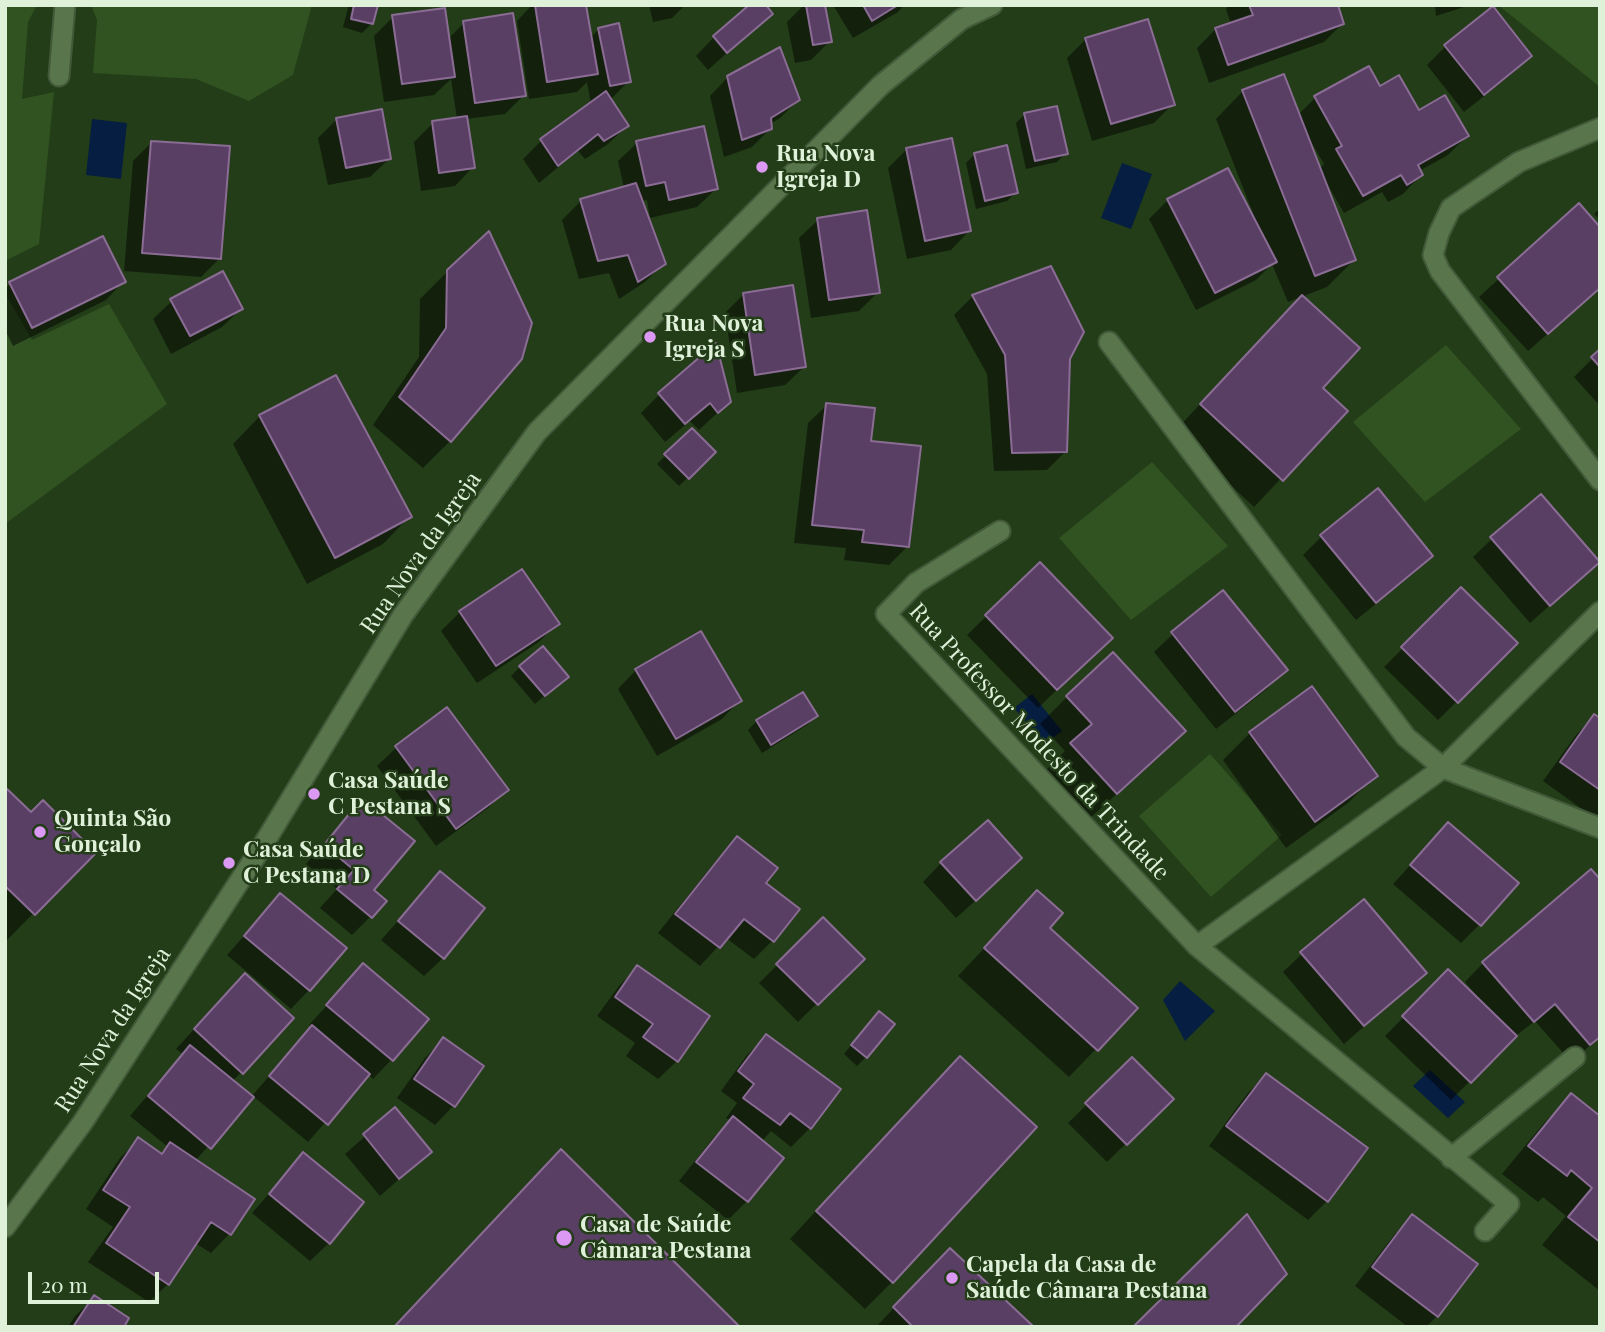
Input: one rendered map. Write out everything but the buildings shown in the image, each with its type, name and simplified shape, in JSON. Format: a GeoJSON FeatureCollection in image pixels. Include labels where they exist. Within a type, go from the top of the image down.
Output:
{"type":"FeatureCollection","features":[{"type":"Feature","properties":{"kind":"street"},"geometry":{"type":"LineString","coordinates":[[59,76],[65,5]]}},
{"type":"Feature","properties":{"kind":"street","name":"Rua Nova da Igreja"},"geometry":{"type":"LineString","coordinates":[[5,1227],[91,1111],[263,845],[403,615],[537,432],[881,85],[962,19],[992,5]]}},
{"type":"Feature","properties":{"kind":"street"},"geometry":{"type":"LineString","coordinates":[[1600,128],[1519,162],[1451,208],[1439,233],[1433,255],[1440,271],[1600,480]]}},
{"type":"Feature","properties":{"kind":"street"},"geometry":{"type":"LineString","coordinates":[[1109,342],[1406,737],[1443,768],[1600,828]]}},
{"type":"Feature","properties":{"kind":"street","name":"Rua Professor Modesto da Trindade"},"geometry":{"type":"LineString","coordinates":[[1000,531],[916,583],[886,614],[1197,946],[1509,1204],[1485,1231]]}},
{"type":"Feature","properties":{"kind":"street"},"geometry":{"type":"LineString","coordinates":[[1197,946],[1443,768],[1600,612]]}},
{"type":"Feature","properties":{"kind":"street"},"geometry":{"type":"LineString","coordinates":[[1451,1158],[1575,1057]]}},
{"type":"Feature","properties":{"kind":"green space"},"geometry":{"type":"Polygon","coordinates":[[[5,5],[37,5],[28,22],[22,99],[54,92],[39,244],[5,261],[5,5]]]}},
{"type":"Feature","properties":{"kind":"green space"},"geometry":{"type":"Polygon","coordinates":[[[91,5],[312,5],[293,75],[249,101],[196,79],[93,73],[97,20],[91,5]]]}},
{"type":"Feature","properties":{"kind":"green space"},"geometry":{"type":"Polygon","coordinates":[[[1498,5],[1600,5],[1600,87],[1498,5]]]}},
{"type":"Feature","properties":{"kind":"green space"},"geometry":{"type":"Polygon","coordinates":[[[5,293],[32,340],[109,304],[167,404],[5,524],[5,293]]]}},
{"type":"Feature","properties":{"kind":"green space"},"geometry":{"type":"Polygon","coordinates":[[[1446,345],[1521,429],[1425,502],[1353,422],[1446,345]]]}},
{"type":"Feature","properties":{"kind":"green space"},"geometry":{"type":"Polygon","coordinates":[[[1152,462],[1228,546],[1131,620],[1059,538],[1152,462]]]}},
{"type":"Feature","properties":{"kind":"green space"},"geometry":{"type":"Polygon","coordinates":[[[1210,754],[1282,835],[1211,897],[1139,816],[1210,754]]]}},
{"type":"Feature","properties":{"kind":"water"},"geometry":{"type":"Polygon","coordinates":[[[92,119],[127,123],[121,179],[86,175],[92,119]]]}},
{"type":"Feature","properties":{"kind":"water"},"geometry":{"type":"Polygon","coordinates":[[[1122,163],[1152,174],[1131,229],[1101,218],[1122,163]]]}},
{"type":"Feature","properties":{"kind":"water"},"geometry":{"type":"Polygon","coordinates":[[[1032,694],[1062,731],[1044,744],[1014,708],[1032,694]]]}},
{"type":"Feature","properties":{"kind":"water"},"geometry":{"type":"Polygon","coordinates":[[[1180,981],[1215,1011],[1185,1041],[1163,1000],[1180,981]]]}},
{"type":"Feature","properties":{"kind":"water"},"geometry":{"type":"Polygon","coordinates":[[[1430,1070],[1465,1102],[1448,1118],[1413,1086],[1430,1070]]]}},
{"type":"Feature","properties":{"kind":"place","name":"Rua Nova Igreja D"},"geometry":{"type":"Point","coordinates":[762,167]}},
{"type":"Feature","properties":{"kind":"place","name":"Rua Nova Igreja S"},"geometry":{"type":"Point","coordinates":[650,337]}},
{"type":"Feature","properties":{"kind":"place","name":"Casa Saúde C Pestana S"},"geometry":{"type":"Point","coordinates":[314,794]}},
{"type":"Feature","properties":{"kind":"place","name":"Quinta São Gonçalo"},"geometry":{"type":"Point","coordinates":[40,832]}},
{"type":"Feature","properties":{"kind":"place","name":"Casa Saúde C Pestana D"},"geometry":{"type":"Point","coordinates":[229,863]}},
{"type":"Feature","properties":{"kind":"place","name":"Casa de Saúde Câmara Pestana"},"geometry":{"type":"Point","coordinates":[564,1238]}},
{"type":"Feature","properties":{"kind":"place","name":"Capela da Casa de Saúde Câmara Pestana"},"geometry":{"type":"Point","coordinates":[952,1278]}}]}
